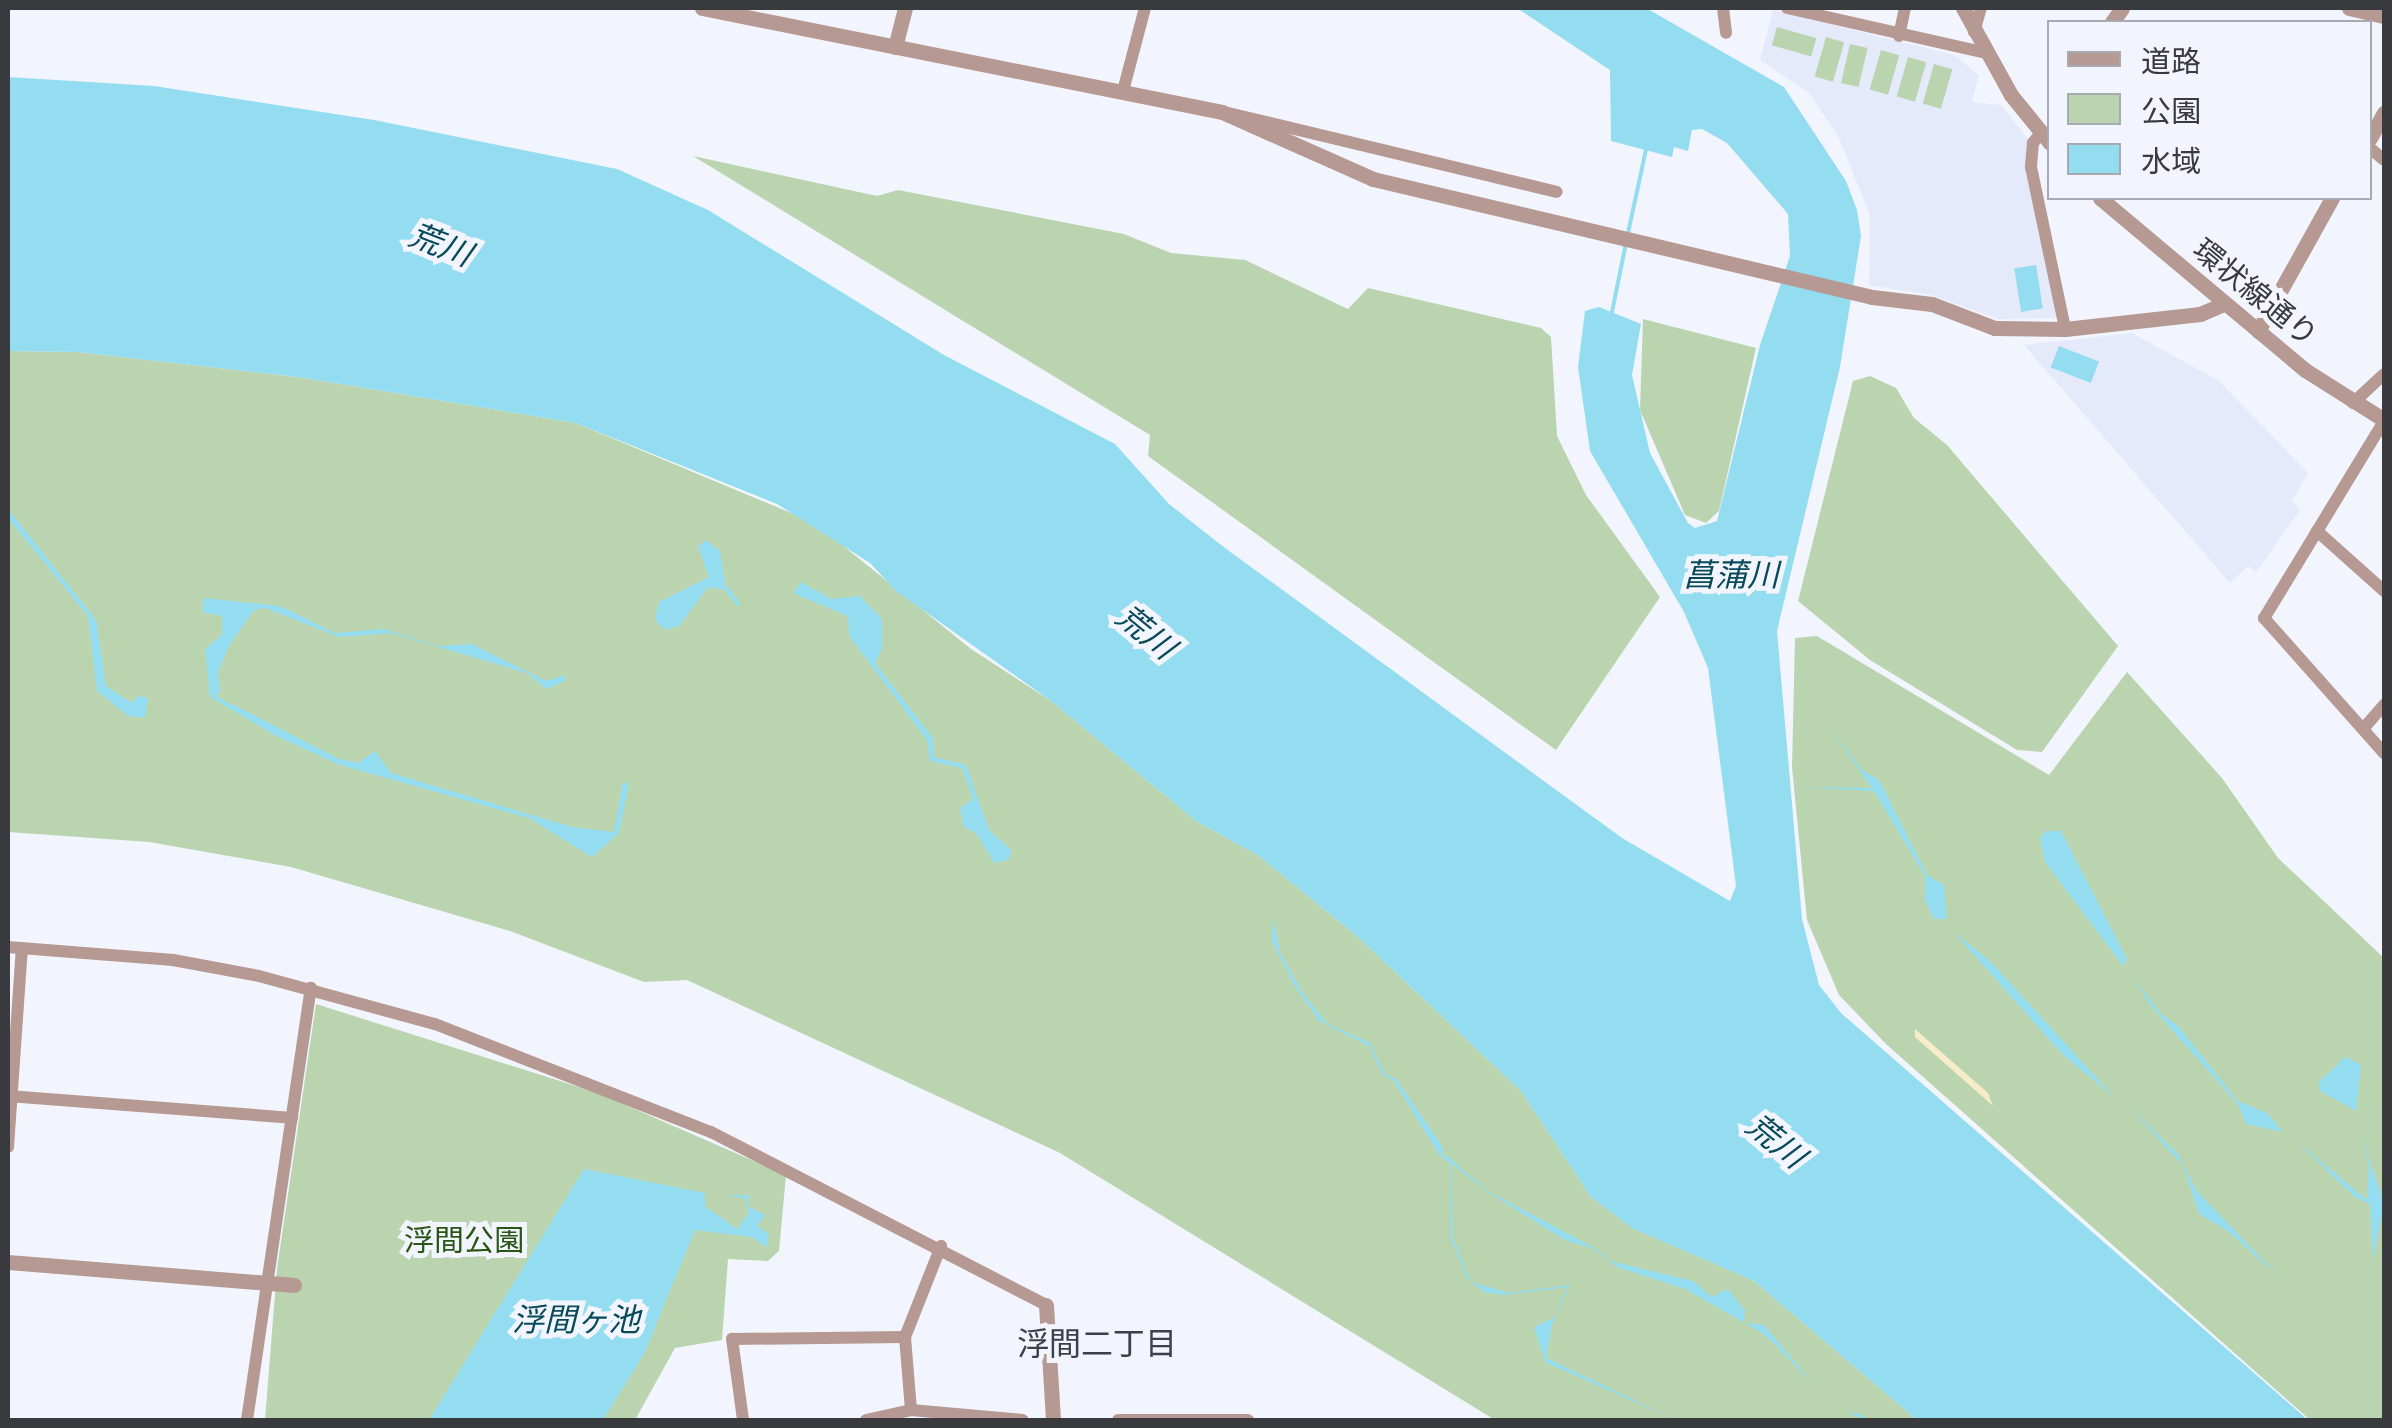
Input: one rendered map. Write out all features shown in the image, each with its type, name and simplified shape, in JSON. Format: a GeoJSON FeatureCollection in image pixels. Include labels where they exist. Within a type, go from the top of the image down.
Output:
{"type":"FeatureCollection","features":[{"type":"Feature","properties":{"kind":"street"},"geometry":{"type":"LineString","coordinates":[[702,8],[1222,112],[1373,179],[1872,296],[1932,304],[1995,328],[2066,329],[2200,314],[2224,304]]}},
{"type":"Feature","properties":{"kind":"street"},"geometry":{"type":"LineString","coordinates":[[895,47],[905,8]]}},
{"type":"Feature","properties":{"kind":"street"},"geometry":{"type":"LineString","coordinates":[[1123,91],[1144,8]]}},
{"type":"Feature","properties":{"kind":"street"},"geometry":{"type":"LineString","coordinates":[[1724,8],[1726,33]]}},
{"type":"Feature","properties":{"kind":"street"},"geometry":{"type":"LineString","coordinates":[[1792,8],[1899,36],[1986,53]]}},
{"type":"Feature","properties":{"kind":"street"},"geometry":{"type":"LineString","coordinates":[[1899,36],[1906,8]]}},
{"type":"Feature","properties":{"kind":"street"},"geometry":{"type":"LineString","coordinates":[[1963,8],[1986,53],[2047,132],[2032,143],[2032,167],[2066,329]]}},
{"type":"Feature","properties":{"kind":"street"},"geometry":{"type":"LineString","coordinates":[[1974,32],[1981,8]]}},
{"type":"Feature","properties":{"kind":"street"},"geometry":{"type":"LineString","coordinates":[[2350,8],[2384,16]]}},
{"type":"Feature","properties":{"kind":"street"},"geometry":{"type":"LineString","coordinates":[[1222,112],[1244,112],[1556,192]]}},
{"type":"Feature","properties":{"kind":"street","name":"環状線通り"},"geometry":{"type":"LineString","coordinates":[[2102,200],[2258,331],[2353,403],[2384,421]]}},
{"type":"Feature","properties":{"kind":"street"},"geometry":{"type":"LineString","coordinates":[[2258,331],[2331,200]]}},
{"type":"Feature","properties":{"kind":"street"},"geometry":{"type":"LineString","coordinates":[[2353,403],[2384,374]]}},
{"type":"Feature","properties":{"kind":"street"},"geometry":{"type":"LineString","coordinates":[[2384,421],[2264,618],[2384,752]]}},
{"type":"Feature","properties":{"kind":"street"},"geometry":{"type":"LineString","coordinates":[[2317,531],[2384,591]]}},
{"type":"Feature","properties":{"kind":"street"},"geometry":{"type":"LineString","coordinates":[[2363,729],[2384,706]]}},
{"type":"Feature","properties":{"kind":"street"},"geometry":{"type":"LineString","coordinates":[[8,948],[173,960],[311,988],[434,1024],[710,1132],[941,1246],[1046,1305],[1054,1420]]}},
{"type":"Feature","properties":{"kind":"street"},"geometry":{"type":"LineString","coordinates":[[8,1147],[22,948]]}},
{"type":"Feature","properties":{"kind":"street"},"geometry":{"type":"LineString","coordinates":[[247,1420],[311,988]]}},
{"type":"Feature","properties":{"kind":"street"},"geometry":{"type":"LineString","coordinates":[[9,1096],[292,1118]]}},
{"type":"Feature","properties":{"kind":"street"},"geometry":{"type":"LineString","coordinates":[[911,1410],[905,1337],[941,1246]]}},
{"type":"Feature","properties":{"kind":"street"},"geometry":{"type":"LineString","coordinates":[[8,1262],[294,1285]]}},
{"type":"Feature","properties":{"kind":"street"},"geometry":{"type":"LineString","coordinates":[[742,1420],[732,1339],[905,1337]]}},
{"type":"Feature","properties":{"kind":"street"},"geometry":{"type":"LineString","coordinates":[[866,1420],[911,1410],[943,1417],[1022,1420]]}},
{"type":"Feature","properties":{"kind":"street"},"geometry":{"type":"LineString","coordinates":[[1118,1420],[1241,1419]]}},
{"type":"Feature","properties":{"kind":"shaded area"},"geometry":{"type":"Polygon","coordinates":[[[1773,10],[1954,55],[1979,75],[1972,102],[2001,105],[2028,139],[2027,169],[2057,318],[1998,319],[1931,295],[1869,285],[1870,215],[1838,136],[1809,93],[1760,60],[1773,10]]]}},
{"type":"Feature","properties":{"kind":"shaded area"},"geometry":{"type":"Polygon","coordinates":[[[2132,333],[2219,381],[2308,473],[2292,501],[2300,510],[2256,572],[2248,566],[2230,583],[2024,345],[2132,333]]]}},
{"type":"Feature","properties":{"kind":"green space"},"geometry":{"type":"Polygon","coordinates":[[[1777,27],[1816,38],[1811,57],[1772,45],[1777,27]]]}},
{"type":"Feature","properties":{"kind":"green space"},"geometry":{"type":"Polygon","coordinates":[[[1826,37],[1844,42],[1833,82],[1815,76],[1826,37]]]}},
{"type":"Feature","properties":{"kind":"green space"},"geometry":{"type":"Polygon","coordinates":[[[1850,44],[1868,48],[1859,87],[1841,83],[1850,44]]]}},
{"type":"Feature","properties":{"kind":"green space"},"geometry":{"type":"Polygon","coordinates":[[[1881,50],[1899,55],[1888,95],[1870,89],[1881,50]]]}},
{"type":"Feature","properties":{"kind":"green space"},"geometry":{"type":"Polygon","coordinates":[[[1908,57],[1926,62],[1915,102],[1897,96],[1908,57]]]}},
{"type":"Feature","properties":{"kind":"green space"},"geometry":{"type":"Polygon","coordinates":[[[1934,64],[1952,69],[1941,109],[1923,103],[1934,64]]]}},
{"type":"Feature","properties":{"kind":"green space"},"geometry":{"type":"Polygon","coordinates":[[[693,156],[877,196],[898,190],[1124,234],[1171,253],[1245,260],[1348,309],[1368,288],[1541,328],[1551,337],[1557,436],[1586,495],[1660,597],[1556,750],[1148,456],[1150,435],[693,156]]]}},
{"type":"Feature","properties":{"kind":"green space"},"geometry":{"type":"Polygon","coordinates":[[[1643,319],[1756,348],[1719,511],[1706,523],[1685,515],[1640,410],[1643,319]]]}},
{"type":"Feature","properties":{"kind":"green space"},"geometry":{"type":"Polygon","coordinates":[[[8,351],[77,352],[298,377],[576,423],[815,523],[971,649],[1051,701],[1196,821],[1259,856],[1358,937],[1521,1091],[1591,1197],[1633,1228],[1754,1281],[1917,1420],[1495,1420],[1060,1153],[687,980],[644,982],[510,931],[291,867],[149,842],[8,832],[8,351]]]}},
{"type":"Feature","properties":{"kind":"green space"},"geometry":{"type":"Polygon","coordinates":[[[1870,376],[1896,388],[1914,418],[1947,445],[2118,646],[2042,752],[2017,750],[1870,660],[1798,601],[1853,381],[1870,376]]]}},
{"type":"Feature","properties":{"kind":"green space"},"geometry":{"type":"Polygon","coordinates":[[[1817,636],[2049,775],[2127,672],[2222,778],[2278,858],[2384,958],[2384,1420],[2310,1420],[1886,1044],[1839,995],[1807,920],[1792,767],[1795,638],[1817,636]]]}},
{"type":"Feature","properties":{"kind":"green space","name":"浮間公園"},"geometry":{"type":"Polygon","coordinates":[[[316,1004],[598,1093],[786,1175],[779,1251],[768,1261],[728,1259],[722,1340],[675,1348],[635,1420],[265,1420],[277,1269],[316,1004]]]}},
{"type":"Feature","properties":{"kind":"sand"},"geometry":{"type":"Polygon","coordinates":[[[1915,1029],[1988,1093],[1993,1106],[1915,1037],[1915,1029]]]}},
{"type":"Feature","properties":{"kind":"water"},"geometry":{"type":"Polygon","coordinates":[[[1517,8],[1646,8],[1784,87],[1846,181],[1857,210],[1861,236],[1840,367],[1777,631],[1802,919],[1819,985],[1841,1013],[2308,1420],[1917,1420],[1754,1281],[1632,1228],[1591,1197],[1521,1091],[1358,937],[1259,856],[1196,821],[1051,701],[896,591],[870,563],[777,504],[576,423],[298,377],[77,352],[8,351],[8,77],[154,86],[374,120],[617,169],[708,210],[944,355],[1115,444],[1169,504],[1225,548],[1622,838],[1730,901],[1736,886],[1708,668],[1684,612],[1590,451],[1578,367],[1585,311],[1599,307],[1641,324],[1632,375],[1650,453],[1688,523],[1695,528],[1717,521],[1760,345],[1790,256],[1788,214],[1727,143],[1702,129],[1692,130],[1688,151],[1674,147],[1672,157],[1611,141],[1610,70],[1517,8]]]}},
{"type":"Feature","properties":{"kind":"water"},"geometry":{"type":"Polygon","coordinates":[[[2036,265],[2043,308],[2021,312],[2014,268],[2036,265]]]}},
{"type":"Feature","properties":{"kind":"water"},"geometry":{"type":"Polygon","coordinates":[[[2059,346],[2099,361],[2091,383],[2051,367],[2059,346]]]}},
{"type":"Feature","properties":{"kind":"water"},"geometry":{"type":"Polygon","coordinates":[[[8,509],[96,620],[106,686],[132,703],[138,696],[148,698],[145,718],[128,716],[97,691],[88,616],[8,518],[8,509]]]}},
{"type":"Feature","properties":{"kind":"water"},"geometry":{"type":"Polygon","coordinates":[[[706,540],[720,551],[726,590],[708,587],[679,626],[665,630],[655,620],[659,602],[709,577],[698,547],[706,540]]]}},
{"type":"Feature","properties":{"kind":"water"},"geometry":{"type":"Polygon","coordinates":[[[801,582],[831,599],[860,596],[882,619],[882,649],[875,663],[933,738],[934,757],[966,765],[989,830],[1012,851],[1008,860],[994,863],[976,833],[964,827],[960,808],[973,799],[962,768],[930,761],[927,740],[850,637],[847,616],[793,593],[801,582]]]}},
{"type":"Feature","properties":{"kind":"water"},"geometry":{"type":"Polygon","coordinates":[[[204,598],[280,606],[335,633],[383,629],[438,646],[472,644],[546,681],[565,675],[565,681],[546,689],[527,673],[391,633],[339,637],[265,608],[254,610],[230,644],[218,672],[220,693],[210,698],[205,649],[222,635],[222,616],[202,612],[204,598]]]}},
{"type":"Feature","properties":{"kind":"water"},"geometry":{"type":"Polygon","coordinates":[[[232,704],[339,759],[358,763],[375,751],[391,773],[572,827],[614,832],[623,782],[629,784],[619,833],[592,857],[529,818],[340,765],[276,736],[229,708],[232,704]]]}},
{"type":"Feature","properties":{"kind":"water"},"geometry":{"type":"Polygon","coordinates":[[[1826,723],[1862,770],[1879,780],[1927,875],[1944,885],[1947,919],[1934,919],[1925,900],[1925,876],[1874,791],[1804,787],[1872,788],[1826,723]]]}},
{"type":"Feature","properties":{"kind":"water"},"geometry":{"type":"Polygon","coordinates":[[[2045,831],[2061,831],[2127,959],[2123,966],[2045,862],[2040,839],[2045,831]]]}},
{"type":"Feature","properties":{"kind":"water"},"geometry":{"type":"Polygon","coordinates":[[[1273,918],[1280,952],[1300,989],[1326,1023],[1370,1043],[1385,1074],[1396,1079],[1440,1143],[1442,1155],[1488,1191],[1598,1250],[1610,1261],[1693,1281],[1712,1297],[1728,1289],[1745,1311],[1744,1323],[1685,1289],[1617,1267],[1594,1249],[1565,1240],[1488,1192],[1451,1163],[1453,1238],[1471,1282],[1509,1293],[1570,1285],[1552,1325],[1546,1358],[1676,1420],[1545,1362],[1534,1327],[1555,1317],[1567,1287],[1503,1295],[1485,1292],[1468,1280],[1451,1239],[1450,1162],[1440,1156],[1394,1081],[1383,1075],[1369,1046],[1319,1021],[1293,983],[1272,941],[1273,918]]]}},
{"type":"Feature","properties":{"kind":"water"},"geometry":{"type":"Polygon","coordinates":[[[1953,931],[1992,963],[2114,1097],[2062,1054],[1953,931]]]}},
{"type":"Feature","properties":{"kind":"water"},"geometry":{"type":"Polygon","coordinates":[[[2134,978],[2238,1101],[2267,1113],[2283,1132],[2246,1124],[2238,1104],[2150,1005],[2134,978]]]}},
{"type":"Feature","properties":{"kind":"water"},"geometry":{"type":"Polygon","coordinates":[[[2345,1057],[2361,1065],[2356,1111],[2319,1090],[2319,1082],[2345,1057]]]}},
{"type":"Feature","properties":{"kind":"water"},"geometry":{"type":"Polygon","coordinates":[[[2127,1105],[2178,1154],[2196,1190],[2279,1277],[2228,1231],[2199,1214],[2183,1165],[2127,1105]]]}},
{"type":"Feature","properties":{"kind":"water"},"geometry":{"type":"Polygon","coordinates":[[[2360,1132],[2384,1203],[2373,1261],[2370,1204],[2355,1197],[2295,1140],[2367,1200],[2369,1165],[2360,1132]]]}},
{"type":"Feature","properties":{"kind":"water","name":"浮間ヶ池"},"geometry":{"type":"Polygon","coordinates":[[[584,1169],[705,1193],[705,1206],[737,1229],[749,1213],[745,1198],[724,1196],[749,1195],[748,1206],[765,1215],[757,1226],[769,1234],[767,1247],[751,1237],[695,1230],[644,1354],[603,1420],[429,1420],[584,1169]]]}},
{"type":"Feature","properties":{"kind":"water"},"geometry":{"type":"Polygon","coordinates":[[[1745,1323],[1764,1325],[1808,1378],[1846,1412],[1802,1373],[1776,1345],[1745,1323]]]}},
{"type":"Feature","properties":{"kind":"waterway"},"geometry":{"type":"LineString","coordinates":[[1628,233],[1646,150]]}},
{"type":"Feature","properties":{"kind":"waterway"},"geometry":{"type":"LineString","coordinates":[[1612,312],[1626,243]]}},
{"type":"Feature","properties":{"kind":"waterway"},"geometry":{"type":"LineString","coordinates":[[726,588],[738,604]]}},
{"type":"Feature","properties":{"kind":"waterway"},"geometry":{"type":"LineString","coordinates":[[214,697],[232,708]]}},
{"type":"Feature","properties":{"kind":"district","name":"浮間二丁目"},"geometry":{"type":"Point","coordinates":[1097,1345]}},
{"type":"Feature","properties":{"kind":"water label","name":"荒川"},"geometry":{"type":"Point","coordinates":[440,246]}},
{"type":"Feature","properties":{"kind":"water label","name":"菖蒲川"},"geometry":{"type":"Point","coordinates":[1731,576]}},
{"type":"Feature","properties":{"kind":"water label","name":"荒川"},"geometry":{"type":"Point","coordinates":[1145,633]}},
{"type":"Feature","properties":{"kind":"water label","name":"荒川"},"geometry":{"type":"Point","coordinates":[1775,1142]}}]}
